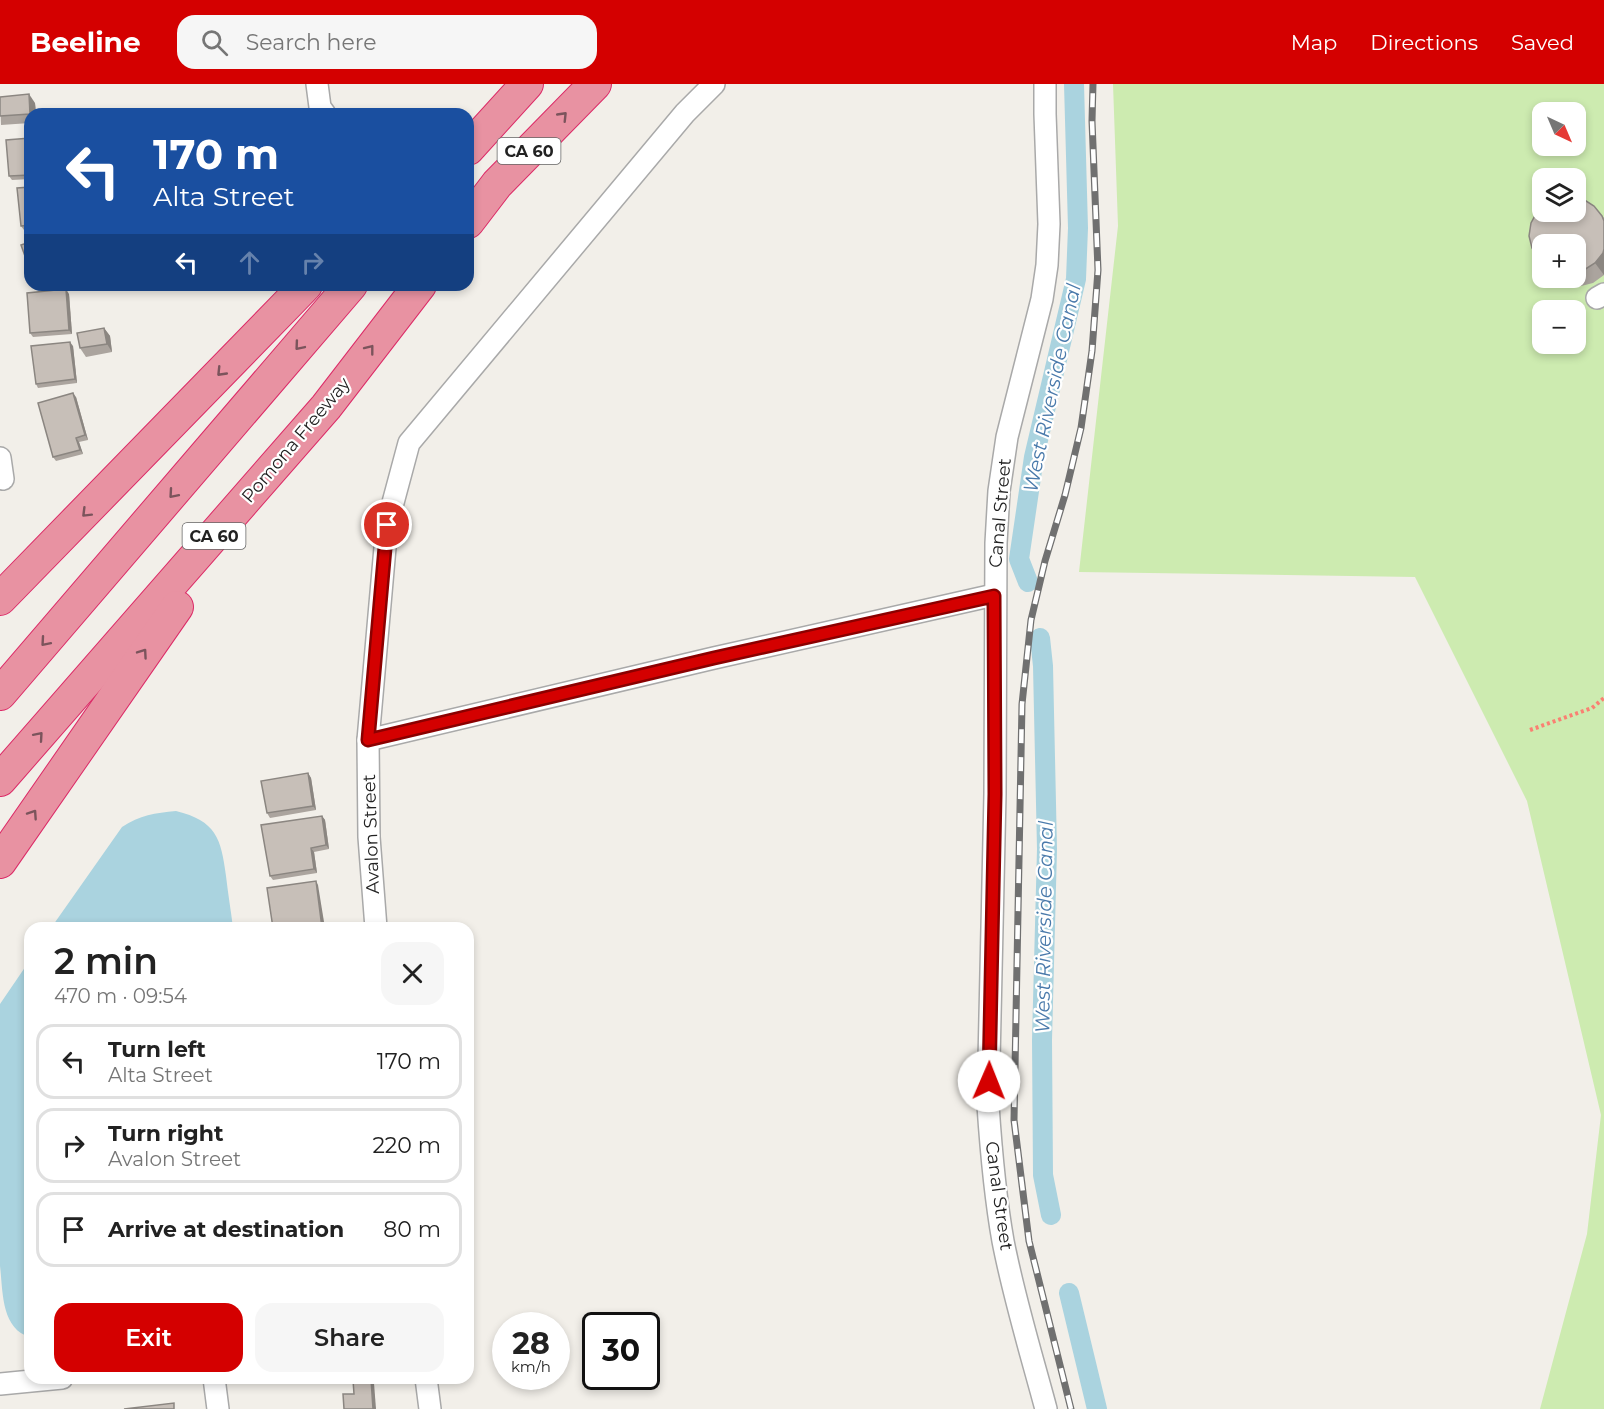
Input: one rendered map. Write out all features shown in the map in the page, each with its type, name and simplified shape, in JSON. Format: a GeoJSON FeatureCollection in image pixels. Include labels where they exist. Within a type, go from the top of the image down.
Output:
{"type":"FeatureCollection","features":[{"type":"Feature","properties":{"kind":"highway","name":"CA 60"},"geometry":{"type":"LineString","coordinates":[[474,142],[527,84]]}},
{"type":"Feature","properties":{"kind":"highway","name":"CA 60"},"geometry":{"type":"LineString","coordinates":[[474,214],[497,184],[595,84]]}},
{"type":"Feature","properties":{"kind":"highway"},"geometry":{"type":"LineString","coordinates":[[474,132],[502,111]]}},
{"type":"Feature","properties":{"kind":"highway"},"geometry":{"type":"LineString","coordinates":[[0,599],[300,291]]}},
{"type":"Feature","properties":{"kind":"highway","name":"CA 60"},"geometry":{"type":"LineString","coordinates":[[0,694],[346,291]]}},
{"type":"Feature","properties":{"kind":"highway","name":"Pomona Freeway"},"geometry":{"type":"LineString","coordinates":[[0,780],[326,407],[415,291]]}},
{"type":"Feature","properties":{"kind":"highway"},"geometry":{"type":"LineString","coordinates":[[0,862],[150,643],[326,407]]}},
{"type":"Feature","properties":{"kind":"street"},"geometry":{"type":"LineString","coordinates":[[317,84],[321,108]]}},
{"type":"Feature","properties":{"kind":"street","name":"Avalon Street"},"geometry":{"type":"LineString","coordinates":[[376,922],[369,837],[368,740],[387,525],[409,444],[678,123],[714,84]]}},
{"type":"Feature","properties":{"kind":"street","name":"Canal Street"},"geometry":{"type":"LineString","coordinates":[[1045,84],[1044,114],[1049,224],[1047,265],[1042,299],[1007,437],[999,492],[994,596],[995,794],[988,1105],[996,1197],[1005,1251],[1046,1409]]}},
{"type":"Feature","properties":{"kind":"street"},"geometry":{"type":"LineString","coordinates":[[0,458],[3,479]]}},
{"type":"Feature","properties":{"kind":"street"},"geometry":{"type":"LineString","coordinates":[[368,740],[714,658],[994,596]]}},
{"type":"Feature","properties":{"kind":"street"},"geometry":{"type":"LineString","coordinates":[[0,1384],[24,1382]]}},
{"type":"Feature","properties":{"kind":"street"},"geometry":{"type":"LineString","coordinates":[[215,1384],[218,1409]]}},
{"type":"Feature","properties":{"kind":"street"},"geometry":{"type":"LineString","coordinates":[[427,1384],[430,1409]]}},
{"type":"Feature","properties":{"kind":"path"},"geometry":{"type":"LineString","coordinates":[[1530,730],[1593,708],[1604,698]]}},
{"type":"Feature","properties":{"kind":"green space"},"geometry":{"type":"Polygon","coordinates":[[[1113,84],[1604,84],[1604,1409],[1540,1409],[1587,1234],[1601,1115],[1527,801],[1415,577],[1079,572],[1118,226],[1113,84]]]}},
{"type":"Feature","properties":{"kind":"water"},"geometry":{"type":"Polygon","coordinates":[[[176,811],[189,815],[200,820],[214,833],[222,851],[232,922],[55,922],[122,827],[148,815],[176,811]]]}},
{"type":"Feature","properties":{"kind":"water"},"geometry":{"type":"Polygon","coordinates":[[[24,969],[24,1334],[14,1326],[5,1308],[0,1266],[0,1004],[24,969]]]}},
{"type":"Feature","properties":{"kind":"building"},"geometry":{"type":"Polygon","coordinates":[[[29,94],[30,108],[24,108],[24,114],[0,116],[0,97],[29,94]]]}},
{"type":"Feature","properties":{"kind":"building"},"geometry":{"type":"Polygon","coordinates":[[[24,138],[24,175],[9,176],[6,140],[24,138]]]}},
{"type":"Feature","properties":{"kind":"building"},"geometry":{"type":"Polygon","coordinates":[[[24,187],[24,226],[21,226],[17,188],[24,187]]]}},
{"type":"Feature","properties":{"kind":"building"},"geometry":{"type":"Polygon","coordinates":[[[1586,201],[1594,206],[1604,221],[1603,253],[1595,263],[1586,269],[1586,234],[1532,234],[1532,248],[1529,236],[1532,221],[1586,222],[1586,201]]]}},
{"type":"Feature","properties":{"kind":"building"},"geometry":{"type":"Polygon","coordinates":[[[66,291],[69,330],[30,333],[27,293],[66,291]]]}},
{"type":"Feature","properties":{"kind":"building"},"geometry":{"type":"Polygon","coordinates":[[[104,328],[107,344],[80,348],[77,333],[104,328]]]}},
{"type":"Feature","properties":{"kind":"building"},"geometry":{"type":"Polygon","coordinates":[[[70,342],[75,379],[36,384],[31,346],[70,342]]]}},
{"type":"Feature","properties":{"kind":"building"},"geometry":{"type":"Polygon","coordinates":[[[73,393],[85,435],[76,438],[80,450],[53,457],[38,403],[73,393]]]}},
{"type":"Feature","properties":{"kind":"building"},"geometry":{"type":"Polygon","coordinates":[[[308,773],[313,806],[267,813],[261,781],[308,773]]]}},
{"type":"Feature","properties":{"kind":"building"},"geometry":{"type":"Polygon","coordinates":[[[322,816],[326,845],[311,848],[314,869],[270,876],[261,825],[322,816]]]}},
{"type":"Feature","properties":{"kind":"building"},"geometry":{"type":"Polygon","coordinates":[[[316,881],[321,922],[272,922],[267,888],[316,881]]]}},
{"type":"Feature","properties":{"kind":"building"},"geometry":{"type":"Polygon","coordinates":[[[353,1384],[371,1384],[373,1409],[344,1409],[343,1394],[354,1394],[353,1384]]]}},
{"type":"Feature","properties":{"kind":"building"},"geometry":{"type":"Polygon","coordinates":[[[174,1403],[174,1409],[124,1409],[174,1403]]]}},
{"type":"Feature","properties":{"kind":"waterway","name":"West Riverside Canal"},"geometry":{"type":"LineString","coordinates":[[1028,582],[1019,559],[1034,457],[1076,279],[1078,228],[1074,84]]}},
{"type":"Feature","properties":{"kind":"waterway","name":"West Riverside Canal"},"geometry":{"type":"LineString","coordinates":[[1040,638],[1043,666],[1047,849],[1042,1040],[1043,1175],[1051,1215]]}},
{"type":"Feature","properties":{"kind":"waterway","name":"West Riverside Canal"},"geometry":{"type":"LineString","coordinates":[[1069,1293],[1097,1409]]}},
{"type":"Feature","properties":{"kind":"railway"},"geometry":{"type":"LineString","coordinates":[[1071,1409],[1029,1241],[1014,1120],[1022,704],[1031,620],[1081,428],[1092,351],[1098,270],[1092,121],[1093,84]]}},
{"type":"Feature","properties":{"kind":"route"},"geometry":{"type":"LineString","coordinates":[[387,525],[368,740],[714,658],[994,596],[995,794],[989,1081]]}}]}
